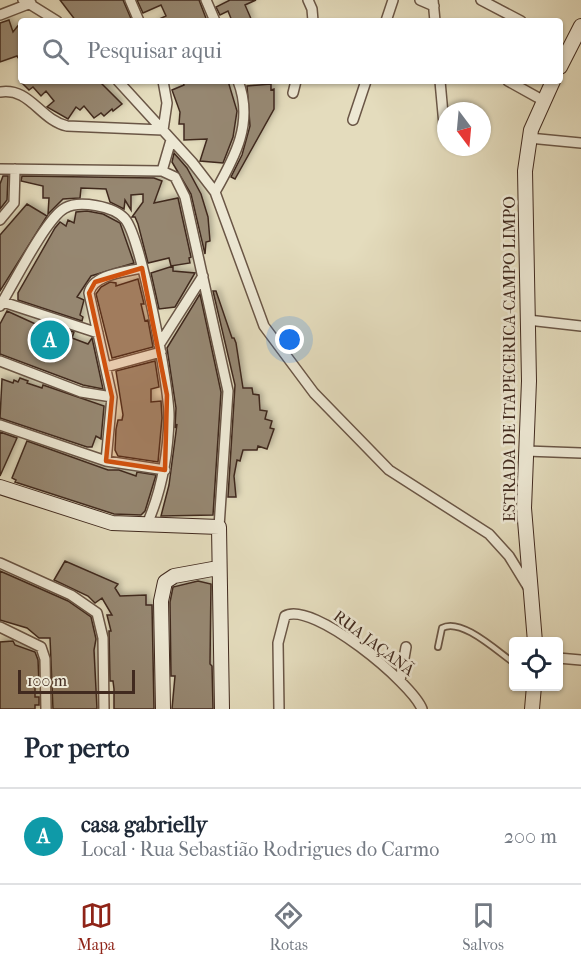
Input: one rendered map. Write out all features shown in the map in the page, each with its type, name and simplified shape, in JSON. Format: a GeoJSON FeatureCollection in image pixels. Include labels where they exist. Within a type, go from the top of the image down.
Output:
{"type":"FeatureCollection","features":[{"type":"Feature","properties":{"kind":"main road"},"geometry":{"type":"LineString","coordinates":[[565,44],[581,26]]}},
{"type":"Feature","properties":{"kind":"main road","name":"ESTRADA DE ITAPECERICA-CAMPO LIMPO"},"geometry":{"type":"LineString","coordinates":[[535,637],[524,508],[529,408],[525,171],[529,138],[552,84]]}},
{"type":"Feature","properties":{"kind":"main road"},"geometry":{"type":"LineString","coordinates":[[0,487],[111,523],[219,527],[222,709]]}},
{"type":"Feature","properties":{"kind":"main road"},"geometry":{"type":"LineString","coordinates":[[163,709],[162,588],[165,582],[174,576],[218,568]]}},
{"type":"Feature","properties":{"kind":"main road"},"geometry":{"type":"LineString","coordinates":[[532,709],[534,691]]}},
{"type":"Feature","properties":{"kind":"street"},"geometry":{"type":"LineString","coordinates":[[130,0],[138,18]]}},
{"type":"Feature","properties":{"kind":"street"},"geometry":{"type":"LineString","coordinates":[[206,0],[214,18]]}},
{"type":"Feature","properties":{"kind":"street"},"geometry":{"type":"LineString","coordinates":[[308,0],[312,9],[312,18]]}},
{"type":"Feature","properties":{"kind":"street"},"geometry":{"type":"LineString","coordinates":[[387,18],[393,0]]}},
{"type":"Feature","properties":{"kind":"street"},"geometry":{"type":"LineString","coordinates":[[420,0],[434,3],[435,18]]}},
{"type":"Feature","properties":{"kind":"street"},"geometry":{"type":"LineString","coordinates":[[481,0],[515,18]]}},
{"type":"Feature","properties":{"kind":"street"},"geometry":{"type":"LineString","coordinates":[[0,15],[29,1],[53,18]]}},
{"type":"Feature","properties":{"kind":"street"},"geometry":{"type":"LineString","coordinates":[[121,84],[204,176],[215,192],[269,335],[314,393],[389,470],[489,534],[509,556],[532,595]]}},
{"type":"Feature","properties":{"kind":"street"},"geometry":{"type":"LineString","coordinates":[[163,130],[167,103],[164,84]]}},
{"type":"Feature","properties":{"kind":"street"},"geometry":{"type":"LineString","coordinates":[[215,192],[241,138],[245,111],[239,84]]}},
{"type":"Feature","properties":{"kind":"street"},"geometry":{"type":"LineString","coordinates":[[292,93],[295,84]]}},
{"type":"Feature","properties":{"kind":"street"},"geometry":{"type":"LineString","coordinates":[[353,120],[365,84]]}},
{"type":"Feature","properties":{"kind":"street"},"geometry":{"type":"LineString","coordinates":[[440,84],[442,102]]}},
{"type":"Feature","properties":{"kind":"street"},"geometry":{"type":"LineString","coordinates":[[513,84],[544,101]]}},
{"type":"Feature","properties":{"kind":"street"},"geometry":{"type":"LineString","coordinates":[[0,92],[15,91],[60,125],[163,130]]}},
{"type":"Feature","properties":{"kind":"street"},"geometry":{"type":"LineString","coordinates":[[529,138],[581,143]]}},
{"type":"Feature","properties":{"kind":"street"},"geometry":{"type":"LineString","coordinates":[[162,171],[171,140]]}},
{"type":"Feature","properties":{"kind":"street"},"geometry":{"type":"LineString","coordinates":[[0,169],[162,171],[175,177],[181,185],[228,391],[219,527]]}},
{"type":"Feature","properties":{"kind":"street"},"geometry":{"type":"LineString","coordinates":[[0,220],[14,203],[15,169]]}},
{"type":"Feature","properties":{"kind":"street"},"geometry":{"type":"LineString","coordinates":[[98,333],[1,304],[56,214],[71,205],[95,206],[118,213],[126,219],[132,230],[142,268],[160,348],[169,415],[165,470],[147,524]]}},
{"type":"Feature","properties":{"kind":"street"},"geometry":{"type":"LineString","coordinates":[[106,461],[112,397],[90,288],[101,279],[142,268]]}},
{"type":"Feature","properties":{"kind":"street"},"geometry":{"type":"LineString","coordinates":[[106,367],[160,348],[203,276]]}},
{"type":"Feature","properties":{"kind":"street"},"geometry":{"type":"LineString","coordinates":[[528,320],[581,326]]}},
{"type":"Feature","properties":{"kind":"street"},"geometry":{"type":"LineString","coordinates":[[0,361],[81,392],[112,397]]}},
{"type":"Feature","properties":{"kind":"street"},"geometry":{"type":"LineString","coordinates":[[0,425],[106,461],[165,470]]}},
{"type":"Feature","properties":{"kind":"street"},"geometry":{"type":"LineString","coordinates":[[526,451],[581,453]]}},
{"type":"Feature","properties":{"kind":"street"},"geometry":{"type":"LineString","coordinates":[[0,563],[71,595],[97,613],[103,638],[104,709]]}},
{"type":"Feature","properties":{"kind":"street","name":"RUA JAÇANÃ"},"geometry":{"type":"LineString","coordinates":[[279,709],[278,643],[282,621],[291,613],[311,616],[323,622],[368,653],[416,696],[422,709]]}},
{"type":"Feature","properties":{"kind":"street"},"geometry":{"type":"LineString","coordinates":[[0,627],[41,647],[45,659],[46,709]]}},
{"type":"Feature","properties":{"kind":"street"},"geometry":{"type":"LineString","coordinates":[[400,681],[406,647]]}},
{"type":"Feature","properties":{"kind":"street"},"geometry":{"type":"LineString","coordinates":[[563,658],[581,660]]}},
{"type":"Feature","properties":{"kind":"lane"},"geometry":{"type":"LineString","coordinates":[[438,647],[442,628],[454,625],[467,629],[509,660]]}},
{"type":"Feature","properties":{"kind":"highlighted area"},"geometry":{"type":"Polygon","coordinates":[[[142,268],[167,395],[165,470],[106,461],[112,397],[89,293],[95,282],[142,268]]]}},
{"type":"Feature","properties":{"kind":"building"},"geometry":{"type":"Polygon","coordinates":[[[60,0],[123,0],[131,18],[74,18],[60,0]]]}},
{"type":"Feature","properties":{"kind":"building"},"geometry":{"type":"Polygon","coordinates":[[[137,0],[199,0],[206,18],[162,18],[166,16],[161,5],[143,13],[137,0]]]}},
{"type":"Feature","properties":{"kind":"building"},"geometry":{"type":"Polygon","coordinates":[[[230,0],[256,0],[245,5],[251,18],[231,18],[228,11],[220,15],[216,7],[230,0]]]}},
{"type":"Feature","properties":{"kind":"building"},"geometry":{"type":"Polygon","coordinates":[[[9,20],[13,32],[18,26],[18,58],[0,62],[0,23],[9,20]]]}},
{"type":"Feature","properties":{"kind":"building"},"geometry":{"type":"Polygon","coordinates":[[[23,84],[102,84],[122,104],[104,116],[101,113],[94,118],[84,106],[80,110],[76,107],[68,119],[47,107],[54,101],[46,91],[41,96],[33,87],[29,90],[23,84]]]}},
{"type":"Feature","properties":{"kind":"building"},"geometry":{"type":"Polygon","coordinates":[[[229,84],[237,111],[233,137],[223,163],[200,161],[207,139],[184,140],[184,124],[179,124],[180,112],[172,90],[184,85],[229,84]]]}},
{"type":"Feature","properties":{"kind":"building"},"geometry":{"type":"Polygon","coordinates":[[[271,84],[271,90],[274,89],[274,109],[235,179],[231,177],[242,155],[250,126],[247,86],[271,84]]]}},
{"type":"Feature","properties":{"kind":"building"},"geometry":{"type":"Polygon","coordinates":[[[174,153],[187,168],[201,194],[208,217],[210,241],[206,242],[205,254],[191,194],[172,162],[174,153]]]}},
{"type":"Feature","properties":{"kind":"building"},"geometry":{"type":"Polygon","coordinates":[[[3,176],[8,176],[7,200],[0,209],[0,184],[3,176]]]}},
{"type":"Feature","properties":{"kind":"building"},"geometry":{"type":"Polygon","coordinates":[[[22,176],[154,178],[162,181],[154,203],[178,198],[191,257],[189,258],[190,263],[171,266],[169,258],[148,263],[138,224],[135,217],[132,217],[143,202],[143,194],[131,195],[131,210],[125,200],[124,209],[110,202],[106,189],[81,188],[80,198],[63,199],[48,214],[49,198],[43,198],[43,186],[21,181],[22,176]]]}},
{"type":"Feature","properties":{"kind":"building"},"geometry":{"type":"Polygon","coordinates":[[[27,204],[47,216],[0,291],[0,235],[27,204]]]}},
{"type":"Feature","properties":{"kind":"building"},"geometry":{"type":"Polygon","coordinates":[[[87,211],[103,214],[120,223],[134,263],[91,276],[77,297],[84,300],[80,315],[83,317],[82,321],[18,300],[18,293],[55,228],[60,222],[66,226],[68,220],[74,223],[76,212],[87,211]]]}},
{"type":"Feature","properties":{"kind":"building"},"geometry":{"type":"Polygon","coordinates":[[[173,266],[173,271],[195,273],[175,307],[159,309],[151,273],[173,266]]]}},
{"type":"Feature","properties":{"kind":"building"},"geometry":{"type":"Polygon","coordinates":[[[138,279],[144,304],[141,304],[145,321],[148,320],[153,347],[112,358],[96,294],[101,287],[110,282],[116,283],[116,286],[138,279]]]}},
{"type":"Feature","properties":{"kind":"building"},"geometry":{"type":"Polygon","coordinates":[[[213,291],[216,291],[232,338],[236,343],[243,388],[252,388],[253,394],[259,395],[260,410],[267,411],[265,419],[272,421],[270,428],[274,429],[267,449],[258,446],[257,450],[243,450],[240,461],[237,460],[234,476],[236,497],[228,497],[235,385],[213,291]]]}},
{"type":"Feature","properties":{"kind":"building"},"geometry":{"type":"Polygon","coordinates":[[[200,294],[221,392],[213,515],[161,516],[169,485],[177,424],[175,428],[176,408],[167,348],[200,294]]]}},
{"type":"Feature","properties":{"kind":"building"},"geometry":{"type":"Polygon","coordinates":[[[7,311],[42,327],[44,323],[74,332],[72,338],[88,344],[92,338],[103,389],[83,385],[0,354],[0,324],[7,311]]]}},
{"type":"Feature","properties":{"kind":"building"},"geometry":{"type":"Polygon","coordinates":[[[155,361],[159,387],[151,389],[151,402],[161,401],[162,418],[158,462],[118,456],[115,450],[116,429],[118,420],[122,420],[123,415],[116,371],[155,361]]]}},
{"type":"Feature","properties":{"kind":"building"},"geometry":{"type":"Polygon","coordinates":[[[20,378],[42,388],[43,385],[104,406],[101,439],[96,436],[92,447],[87,447],[0,418],[2,379],[13,383],[14,380],[18,382],[20,378]]]}},
{"type":"Feature","properties":{"kind":"building"},"geometry":{"type":"Polygon","coordinates":[[[0,432],[17,438],[0,476],[0,432]]]}},
{"type":"Feature","properties":{"kind":"building"},"geometry":{"type":"Polygon","coordinates":[[[27,441],[108,470],[119,470],[136,476],[137,472],[156,475],[145,511],[141,515],[114,514],[15,482],[16,480],[12,478],[27,441]]]}},
{"type":"Feature","properties":{"kind":"building"},"geometry":{"type":"Polygon","coordinates":[[[65,561],[118,584],[115,588],[120,596],[146,595],[146,605],[152,605],[154,709],[114,709],[113,681],[110,681],[109,631],[111,631],[107,615],[112,615],[102,598],[95,603],[88,596],[54,580],[65,561]]]}},
{"type":"Feature","properties":{"kind":"building"},"geometry":{"type":"Polygon","coordinates":[[[0,571],[68,601],[91,617],[96,639],[94,650],[97,709],[53,709],[50,638],[39,638],[27,628],[0,620],[0,571]]]}},
{"type":"Feature","properties":{"kind":"building"},"geometry":{"type":"Polygon","coordinates":[[[198,581],[211,584],[210,664],[212,666],[213,709],[172,709],[175,676],[171,676],[170,602],[173,587],[198,581]]]}},
{"type":"Feature","properties":{"kind":"building"},"geometry":{"type":"Polygon","coordinates":[[[13,641],[15,645],[35,652],[38,660],[39,684],[35,684],[35,697],[39,697],[39,705],[35,705],[35,709],[0,709],[0,642],[13,641]]]}},
{"type":"Feature","properties":{"kind":"place","name":"casa gabrielly"},"geometry":{"type":"Point","coordinates":[50,340]}}]}
